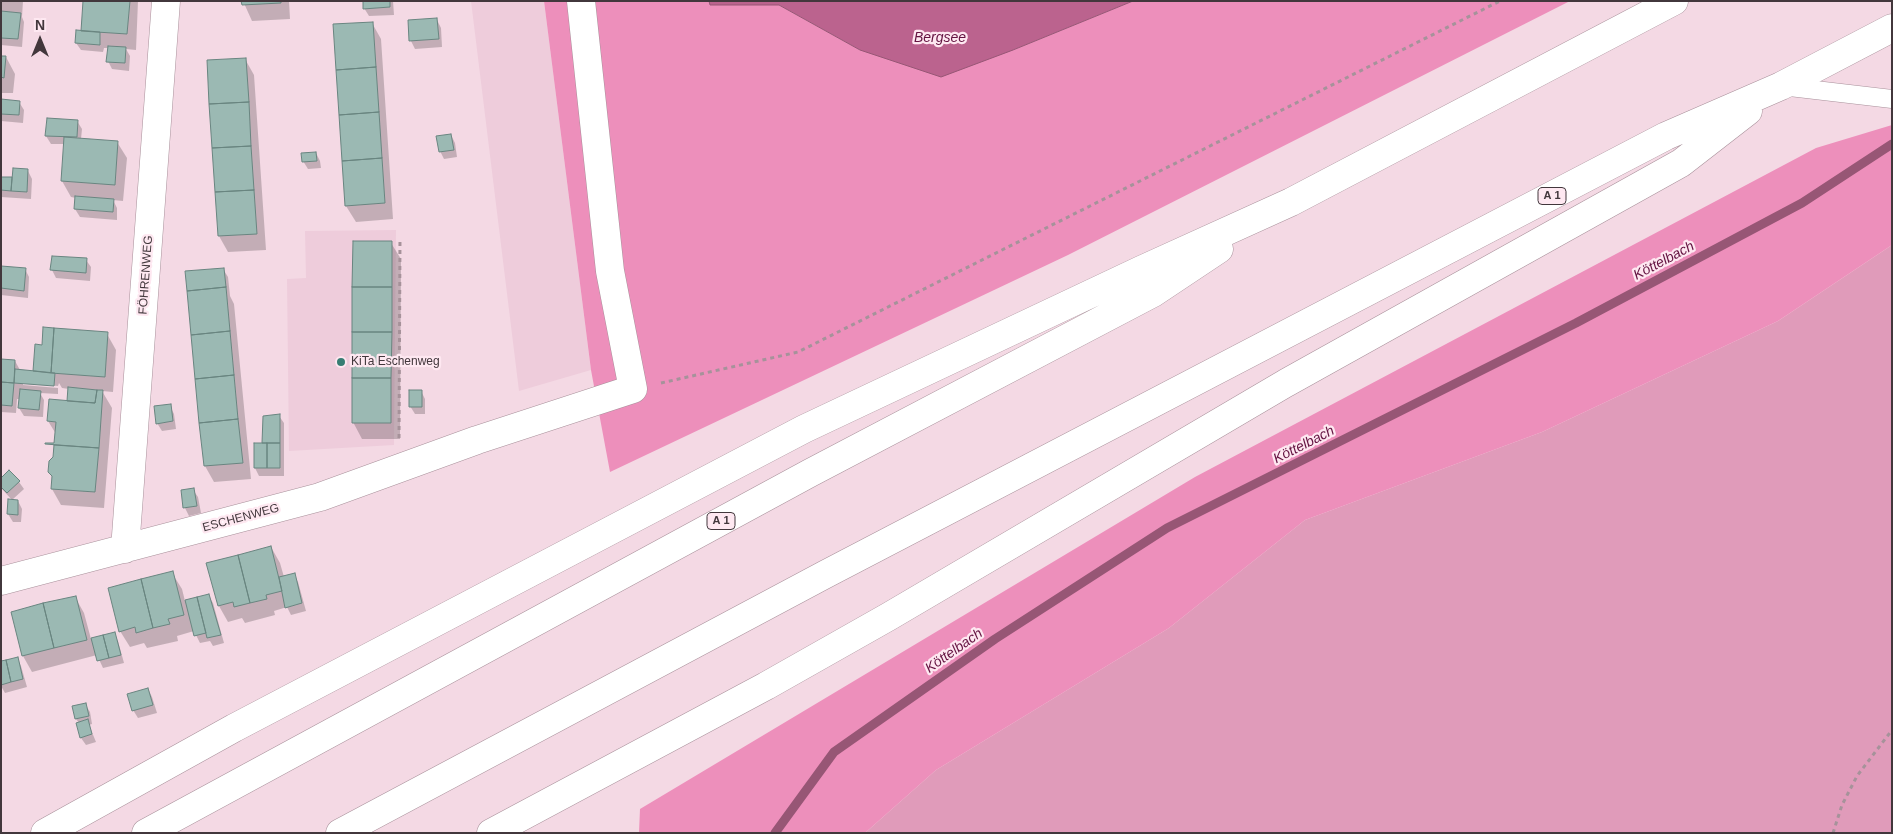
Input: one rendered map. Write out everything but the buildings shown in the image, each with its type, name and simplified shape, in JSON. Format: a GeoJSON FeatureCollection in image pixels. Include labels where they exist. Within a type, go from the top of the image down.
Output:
{"type":"FeatureCollection","features":[{"type":"Feature","properties":{"kind":"main road","name":"FÖHRENWEG"},"geometry":{"type":"LineString","coordinates":[[125,549],[166,1]]}},
{"type":"Feature","properties":{"kind":"main road"},"geometry":{"type":"LineString","coordinates":[[582,1],[610,271],[633,389]]}},
{"type":"Feature","properties":{"kind":"main road","name":"A 1"},"geometry":{"type":"LineString","coordinates":[[146,833],[801,478],[1153,293],[1291,202],[1674,1]]}},
{"type":"Feature","properties":{"kind":"main road","name":"A 1"},"geometry":{"type":"LineString","coordinates":[[340,833],[747,616],[1666,136],[1781,86],[1892,28]]}},
{"type":"Feature","properties":{"kind":"main road"},"geometry":{"type":"LineString","coordinates":[[491,833],[766,686],[888,617],[1286,384],[1681,163],[1781,86]]}},
{"type":"Feature","properties":{"kind":"main road"},"geometry":{"type":"LineString","coordinates":[[44,833],[251,718],[804,429],[1141,270],[1291,202]]}},
{"type":"Feature","properties":{"kind":"main road","name":"ESCHENWEG"},"geometry":{"type":"LineString","coordinates":[[1,580],[320,497],[477,440],[633,389]]}},
{"type":"Feature","properties":{"kind":"lane"},"geometry":{"type":"LineString","coordinates":[[1781,86],[1892,99]]}},
{"type":"Feature","properties":{"kind":"path"},"geometry":{"type":"LineString","coordinates":[[633,389],[798,352],[1500,1]]}},
{"type":"Feature","properties":{"kind":"path"},"geometry":{"type":"LineString","coordinates":[[400,238],[398,448],[403,466]]}},
{"type":"Feature","properties":{"kind":"path"},"geometry":{"type":"LineString","coordinates":[[1833,833],[1842,805],[1857,776],[1892,730]]}},
{"type":"Feature","properties":{"kind":"shaded area"},"geometry":{"type":"Polygon","coordinates":[[[471,1],[544,1],[591,370],[519,391],[471,1]]]}},
{"type":"Feature","properties":{"kind":"shaded area"},"geometry":{"type":"Polygon","coordinates":[[[544,1],[709,1],[710,5],[779,5],[860,50],[1013,50],[1133,1],[1570,1],[1068,255],[610,472],[591,370],[544,1]]]}},
{"type":"Feature","properties":{"kind":"shaded area"},"geometry":{"type":"Polygon","coordinates":[[[1892,125],[1892,245],[1778,321],[1542,432],[1305,520],[1169,628],[936,770],[865,833],[639,833],[640,809],[1195,477],[1816,148],[1892,125]]]}},
{"type":"Feature","properties":{"kind":"shaded area","name":"KiTa Eschenweg"},"geometry":{"type":"Polygon","coordinates":[[[396,230],[394,445],[289,451],[287,279],[306,278],[305,231],[396,230]]]}},
{"type":"Feature","properties":{"kind":"shaded area"},"geometry":{"type":"Polygon","coordinates":[[[1892,245],[1892,833],[865,833],[936,770],[1169,628],[1305,520],[1542,432],[1778,321],[1892,245]]]}},
{"type":"Feature","properties":{"kind":"water","name":"Bergsee"},"geometry":{"type":"Polygon","coordinates":[[[709,1],[1133,1],[941,77],[860,50],[779,5],[710,5],[709,1]]]}},
{"type":"Feature","properties":{"kind":"waterway","name":"Köttelbach"},"geometry":{"type":"LineString","coordinates":[[775,833],[834,752],[995,639],[1167,528],[1576,323],[1802,203],[1892,144]]}},
{"type":"Feature","properties":{"kind":"place","name":"KiTa Eschenweg"},"geometry":{"type":"Point","coordinates":[341,362]}}]}
